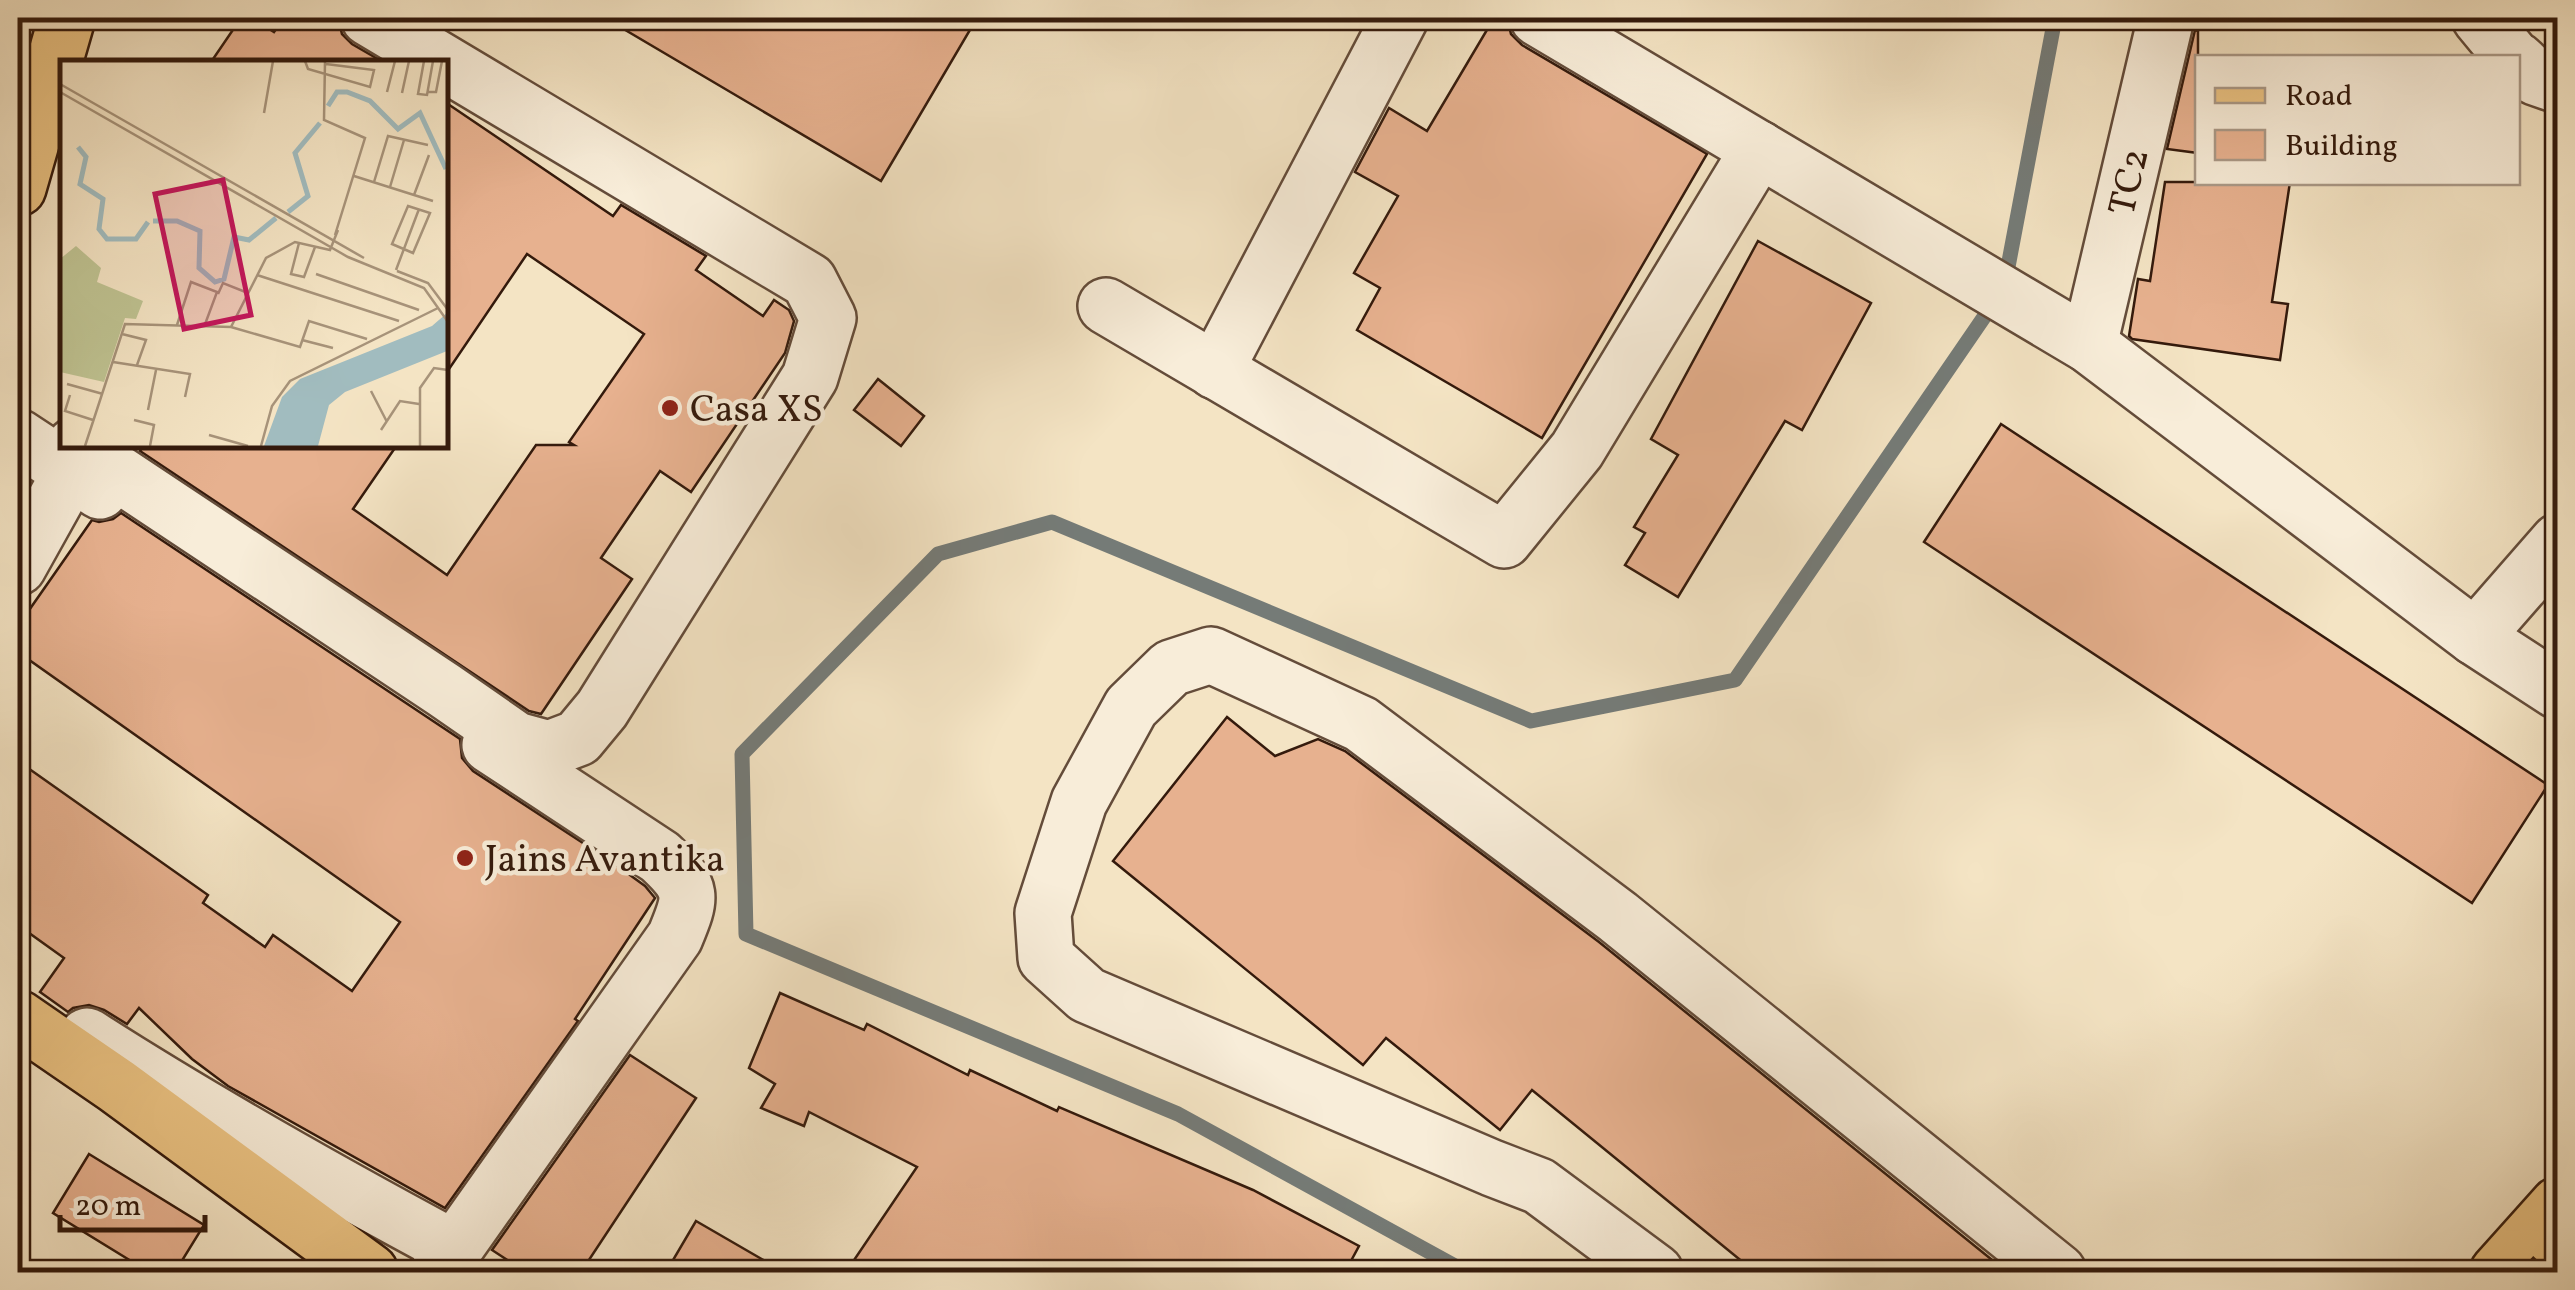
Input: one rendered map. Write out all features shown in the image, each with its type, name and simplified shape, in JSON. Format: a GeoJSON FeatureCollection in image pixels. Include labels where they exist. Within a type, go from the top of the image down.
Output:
{"type":"FeatureCollection","features":[{"type":"Feature","properties":{"kind":"main road"},"geometry":{"type":"LineString","coordinates":[[18,188],[26,129],[67,18]]}},
{"type":"Feature","properties":{"kind":"main road"},"geometry":{"type":"LineString","coordinates":[[18,1018],[370,1272]]}},
{"type":"Feature","properties":{"kind":"main road"},"geometry":{"type":"LineString","coordinates":[[2498,1272],[2558,1206]]}},
{"type":"Feature","properties":{"kind":"street"},"geometry":{"type":"LineString","coordinates":[[369,18],[439,60]]}},
{"type":"Feature","properties":{"kind":"street"},"geometry":{"type":"LineString","coordinates":[[1215,370],[1400,18]]}},
{"type":"Feature","properties":{"kind":"street"},"geometry":{"type":"LineString","coordinates":[[1538,18],[2088,345],[2475,638],[2558,690]]}},
{"type":"Feature","properties":{"kind":"street","name":"TC2"},"geometry":{"type":"LineString","coordinates":[[2088,345],[2166,18]]}},
{"type":"Feature","properties":{"kind":"street"},"geometry":{"type":"LineString","coordinates":[[2480,18],[2511,55]]}},
{"type":"Feature","properties":{"kind":"street"},"geometry":{"type":"LineString","coordinates":[[2520,64],[2535,77],[2558,85]]}},
{"type":"Feature","properties":{"kind":"street"},"geometry":{"type":"LineString","coordinates":[[18,437],[69,451],[428,679],[516,740],[548,749],[578,738],[602,709],[810,377],[828,318],[809,281],[448,65]]}},
{"type":"Feature","properties":{"kind":"street"},"geometry":{"type":"LineString","coordinates":[[1106,306],[1504,540],[1577,450],[1759,149]]}},
{"type":"Feature","properties":{"kind":"street"},"geometry":{"type":"LineString","coordinates":[[18,407],[60,443]]}},
{"type":"Feature","properties":{"kind":"street"},"geometry":{"type":"LineString","coordinates":[[18,567],[69,451]]}},
{"type":"Feature","properties":{"kind":"street"},"geometry":{"type":"LineString","coordinates":[[18,991],[156,1080],[320,1177],[446,1261],[675,937],[689,903],[681,877],[660,857],[69,451]]}},
{"type":"Feature","properties":{"kind":"street"},"geometry":{"type":"LineString","coordinates":[[2475,638],[2558,542]]}},
{"type":"Feature","properties":{"kind":"street"},"geometry":{"type":"LineString","coordinates":[[1654,1272],[1539,1186],[1087,995],[1046,958],[1042,912],[1079,802],[1131,707],[1172,668],[1211,655],[1361,724],[1618,917],[2058,1272]]}},
{"type":"Feature","properties":{"kind":"building"},"geometry":{"type":"Polygon","coordinates":[[[241,18],[252,18],[274,32],[284,18],[327,18],[340,26],[352,44],[380,60],[212,60],[241,18]]]}},
{"type":"Feature","properties":{"kind":"building"},"geometry":{"type":"Polygon","coordinates":[[[605,18],[977,18],[881,181],[605,18]]]}},
{"type":"Feature","properties":{"kind":"building"},"geometry":{"type":"Polygon","coordinates":[[[1494,18],[1509,26],[1522,45],[1707,154],[1542,438],[1357,330],[1380,288],[1354,273],[1398,196],[1355,172],[1389,108],[1427,131],[1494,18]]]}},
{"type":"Feature","properties":{"kind":"building"},"geometry":{"type":"Polygon","coordinates":[[[2195,30],[2195,153],[2167,149],[2195,30]]]}},
{"type":"Feature","properties":{"kind":"building","name":"Casa XS"},"geometry":{"type":"Polygon","coordinates":[[[448,104],[613,216],[621,205],[706,256],[696,270],[763,316],[774,300],[789,310],[794,321],[785,353],[691,492],[660,471],[601,558],[632,579],[541,714],[529,711],[140,451],[395,448],[353,509],[447,575],[536,445],[574,445],[569,442],[644,334],[527,254],[448,371],[448,104]]]}},
{"type":"Feature","properties":{"kind":"building"},"geometry":{"type":"Polygon","coordinates":[[[2165,182],[2290,185],[2272,302],[2288,304],[2280,360],[2132,339],[2129,336],[2138,279],[2150,281],[2165,182]]]}},
{"type":"Feature","properties":{"kind":"building"},"geometry":{"type":"Polygon","coordinates":[[[1758,241],[1871,303],[1802,430],[1785,421],[1678,597],[1625,565],[1645,533],[1634,527],[1678,455],[1651,439],[1758,241]]]}},
{"type":"Feature","properties":{"kind":"building"},"geometry":{"type":"Polygon","coordinates":[[[878,379],[924,416],[901,446],[854,410],[878,379]]]}},
{"type":"Feature","properties":{"kind":"building"},"geometry":{"type":"Polygon","coordinates":[[[2001,424],[2548,785],[2472,903],[1924,542],[2001,424]]]}},
{"type":"Feature","properties":{"kind":"building","name":"Jains Avantika"},"geometry":{"type":"Polygon","coordinates":[[[121,513],[460,739],[462,758],[473,771],[612,862],[655,898],[575,1019],[578,1021],[445,1208],[228,1086],[192,1059],[139,1008],[127,1024],[89,1005],[68,1012],[40,992],[64,958],[18,925],[18,761],[208,895],[203,903],[265,947],[273,935],[352,991],[400,922],[18,652],[18,626],[92,520],[113,519],[121,513]]]}},
{"type":"Feature","properties":{"kind":"building"},"geometry":{"type":"Polygon","coordinates":[[[1227,717],[1275,756],[1318,739],[1345,751],[1599,942],[2007,1272],[1755,1272],[1532,1090],[1500,1130],[1386,1038],[1363,1065],[1113,861],[1227,717]]]}},
{"type":"Feature","properties":{"kind":"building"},"geometry":{"type":"Polygon","coordinates":[[[780,993],[864,1030],[867,1024],[968,1075],[970,1070],[1057,1111],[1059,1107],[1253,1190],[1359,1246],[1345,1272],[846,1272],[917,1167],[809,1112],[804,1126],[761,1108],[775,1084],[749,1068],[780,993]]]}},
{"type":"Feature","properties":{"kind":"building"},"geometry":{"type":"Polygon","coordinates":[[[630,1055],[696,1098],[581,1272],[526,1272],[492,1250],[630,1055]]]}},
{"type":"Feature","properties":{"kind":"building"},"geometry":{"type":"Polygon","coordinates":[[[89,1154],[204,1225],[175,1272],[149,1272],[53,1213],[89,1154]]]}},
{"type":"Feature","properties":{"kind":"building"},"geometry":{"type":"Polygon","coordinates":[[[696,1221],[784,1272],[666,1272],[696,1221]]]}},
{"type":"Feature","properties":{"kind":"waterway"},"geometry":{"type":"LineString","coordinates":[[1466,1272],[1178,1114],[746,934],[742,754],[938,554],[1052,522],[1531,721],[1735,680],[2004,288],[2055,18]]}},
{"type":"Feature","properties":{"kind":"railway"},"geometry":{"type":"LineString","coordinates":[[2524,1272],[2558,1235]]}},
{"type":"Feature","properties":{"kind":"place","name":"Casa XS"},"geometry":{"type":"Point","coordinates":[670,408]}},
{"type":"Feature","properties":{"kind":"place","name":"Jains Avantika"},"geometry":{"type":"Point","coordinates":[465,858]}}]}
